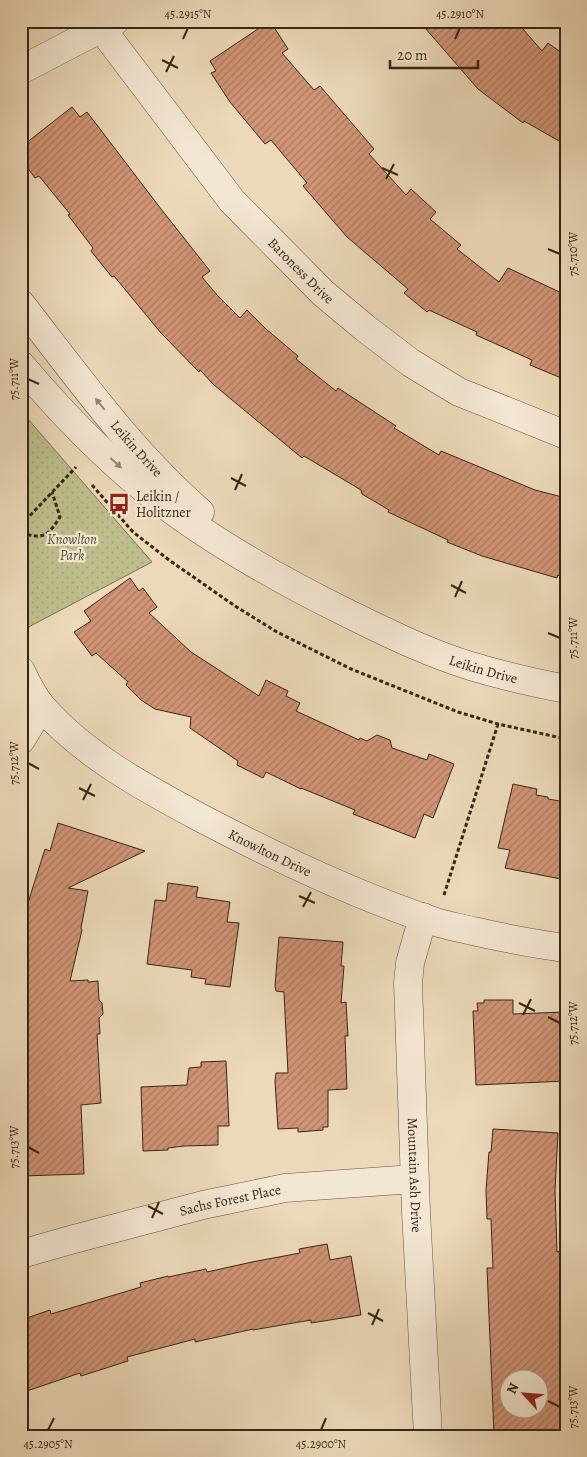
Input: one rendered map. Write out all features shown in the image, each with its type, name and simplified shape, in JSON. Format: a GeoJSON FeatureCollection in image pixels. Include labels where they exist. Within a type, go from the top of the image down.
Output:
{"type":"FeatureCollection","features":[{"type":"Feature","properties":{"kind":"street"},"geometry":{"type":"LineString","coordinates":[[21,70],[108,25]]}},
{"type":"Feature","properties":{"kind":"street","name":"Baroness Drive"},"geometry":{"type":"LineString","coordinates":[[108,25],[232,202],[323,293],[411,363],[459,392],[566,435]]}},
{"type":"Feature","properties":{"kind":"street","name":"Leikin Drive"},"geometry":{"type":"LineString","coordinates":[[21,304],[150,464],[186,500],[271,574]]}},
{"type":"Feature","properties":{"kind":"street","name":"Leikin Drive"},"geometry":{"type":"LineString","coordinates":[[21,365],[104,453],[145,489],[182,518],[271,574],[388,634],[428,651],[473,667],[566,689]]}},
{"type":"Feature","properties":{"kind":"street","name":"Knowlton Drive"},"geometry":{"type":"LineString","coordinates":[[21,671],[41,706],[95,755],[165,798],[250,844],[339,884],[430,920],[499,936],[566,948]]}},
{"type":"Feature","properties":{"kind":"street"},"geometry":{"type":"LineString","coordinates":[[21,740],[41,706]]}},
{"type":"Feature","properties":{"kind":"street","name":"Mountain Ash Drive"},"geometry":{"type":"LineString","coordinates":[[428,1436],[414,1179],[408,982],[410,963],[430,920]]}},
{"type":"Feature","properties":{"kind":"street","name":"Sachs Forest Place"},"geometry":{"type":"LineString","coordinates":[[21,1254],[203,1205],[285,1188],[414,1179]]}},
{"type":"Feature","properties":{"kind":"path"},"geometry":{"type":"LineString","coordinates":[[21,525],[77,467]]}},
{"type":"Feature","properties":{"kind":"path"},"geometry":{"type":"LineString","coordinates":[[21,533],[38,537],[51,532],[60,517],[52,492]]}},
{"type":"Feature","properties":{"kind":"path"},"geometry":{"type":"LineString","coordinates":[[430,920],[444,896],[498,724]]}},
{"type":"Feature","properties":{"kind":"green space","name":"Knowlton Park"},"geometry":{"type":"Polygon","coordinates":[[[21,411],[152,562],[21,631],[21,411]]]}},
{"type":"Feature","properties":{"kind":"building"},"geometry":{"type":"Polygon","coordinates":[[[270,21],[288,49],[282,53],[314,90],[320,86],[374,149],[369,154],[406,195],[411,189],[436,212],[430,219],[461,245],[457,249],[499,282],[508,268],[566,295],[566,380],[530,365],[532,360],[476,335],[477,332],[429,310],[427,312],[404,293],[408,289],[347,237],[303,186],[307,183],[271,140],[265,144],[230,102],[211,73],[216,71],[210,61],[270,21]]]}},
{"type":"Feature","properties":{"kind":"building"},"geometry":{"type":"Polygon","coordinates":[[[419,21],[516,21],[542,51],[548,43],[566,56],[566,145],[524,121],[523,123],[478,89],[419,21]]]}},
{"type":"Feature","properties":{"kind":"building"},"geometry":{"type":"Polygon","coordinates":[[[72,107],[80,117],[87,112],[210,271],[202,277],[240,318],[247,310],[298,356],[296,359],[336,391],[338,388],[396,426],[394,428],[439,455],[441,451],[535,490],[566,498],[566,553],[559,576],[557,578],[482,556],[447,542],[448,540],[388,512],[389,510],[362,494],[361,490],[304,456],[302,458],[214,385],[200,370],[199,372],[161,333],[114,276],[112,277],[91,251],[93,248],[68,215],[70,214],[39,176],[35,178],[21,159],[21,147],[72,107]]]}},
{"type":"Feature","properties":{"kind":"building"},"geometry":{"type":"Polygon","coordinates":[[[130,578],[139,591],[143,588],[157,607],[149,613],[191,652],[259,696],[266,680],[288,691],[286,696],[300,703],[296,711],[359,740],[360,738],[367,741],[377,735],[390,740],[392,748],[427,760],[429,754],[454,764],[433,818],[424,814],[415,838],[353,814],[355,810],[301,789],[266,772],[263,778],[237,765],[238,761],[190,728],[191,717],[155,709],[141,700],[126,685],[128,682],[96,653],[92,656],[74,632],[91,621],[84,611],[130,578]]]}},
{"type":"Feature","properties":{"kind":"building"},"geometry":{"type":"Polygon","coordinates":[[[513,784],[537,789],[536,795],[566,802],[566,880],[505,868],[510,850],[498,848],[513,784]]]}},
{"type":"Feature","properties":{"kind":"building"},"geometry":{"type":"Polygon","coordinates":[[[58,823],[145,851],[68,888],[88,891],[82,930],[70,981],[98,981],[99,1000],[102,1003],[103,1014],[99,1018],[100,1034],[97,1034],[101,1103],[81,1105],[84,1174],[22,1176],[21,1143],[24,1143],[21,1078],[24,1078],[21,1016],[21,949],[26,926],[23,925],[26,909],[45,849],[50,851],[58,823]]]}},
{"type":"Feature","properties":{"kind":"building"},"geometry":{"type":"Polygon","coordinates":[[[168,883],[198,887],[196,897],[230,902],[227,922],[239,923],[230,987],[205,984],[206,979],[191,977],[192,970],[147,964],[155,900],[166,901],[168,883]]]}},
{"type":"Feature","properties":{"kind":"building"},"geometry":{"type":"Polygon","coordinates":[[[279,937],[343,942],[341,966],[344,966],[341,1003],[346,1002],[348,1036],[345,1036],[347,1089],[328,1090],[328,1127],[323,1127],[323,1130],[298,1132],[298,1128],[278,1129],[276,1073],[288,1073],[284,992],[276,991],[275,986],[279,937]]]}},
{"type":"Feature","properties":{"kind":"building"},"geometry":{"type":"Polygon","coordinates":[[[484,1000],[513,1000],[513,1014],[566,1012],[566,1081],[476,1085],[473,1011],[478,1011],[477,1003],[484,1003],[484,1000]]]}},
{"type":"Feature","properties":{"kind":"building"},"geometry":{"type":"Polygon","coordinates":[[[226,1061],[229,1126],[218,1126],[218,1145],[184,1146],[168,1148],[168,1150],[143,1151],[141,1087],[187,1085],[189,1068],[201,1067],[201,1062],[226,1061]]]}},
{"type":"Feature","properties":{"kind":"building"},"geometry":{"type":"Polygon","coordinates":[[[493,1129],[558,1133],[555,1190],[557,1252],[563,1251],[563,1254],[566,1254],[566,1436],[515,1436],[515,1433],[494,1434],[487,1268],[493,1268],[491,1219],[487,1219],[486,1190],[489,1152],[491,1152],[493,1129]]]}},
{"type":"Feature","properties":{"kind":"building"},"geometry":{"type":"Polygon","coordinates":[[[327,1244],[330,1260],[351,1256],[361,1315],[311,1323],[311,1320],[253,1329],[195,1342],[195,1339],[127,1357],[128,1361],[81,1376],[80,1373],[21,1393],[21,1320],[50,1310],[51,1314],[141,1287],[140,1283],[168,1276],[206,1269],[207,1272],[300,1253],[299,1249],[327,1244]]]}},
{"type":"Feature","properties":{"kind":"place","name":"Leikin / Holitzner"},"geometry":{"type":"Point","coordinates":[119,504]}}]}
